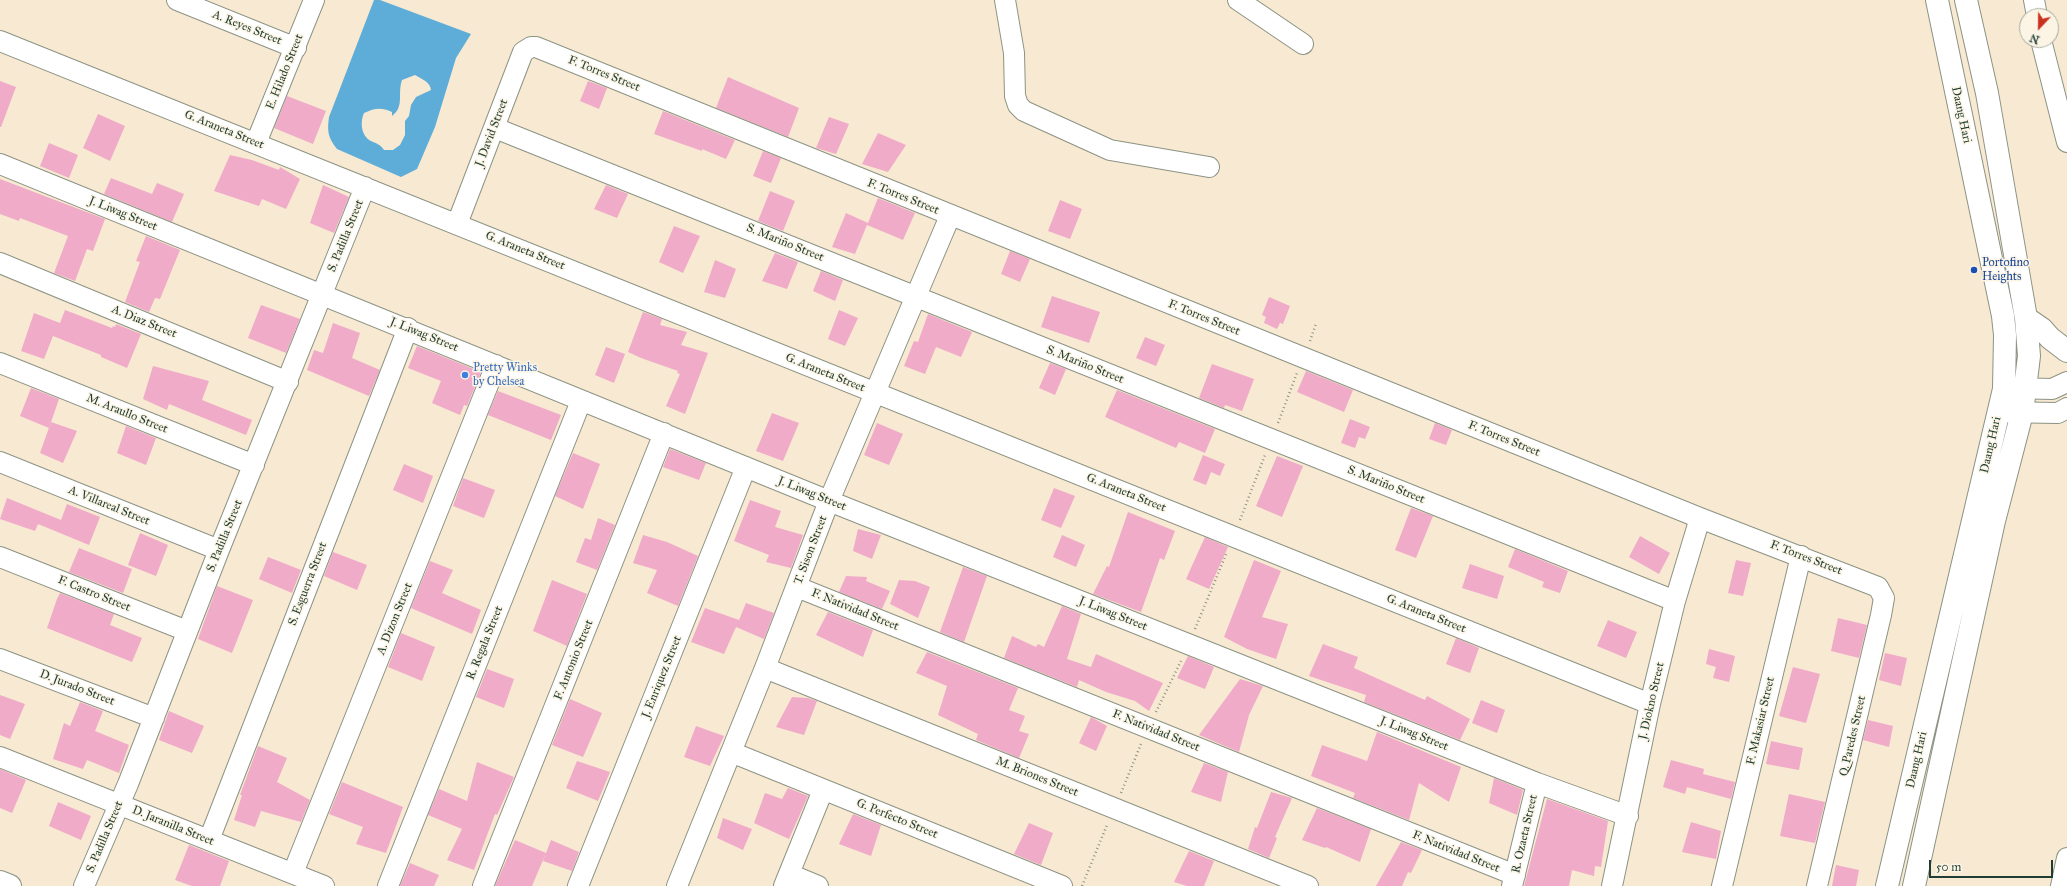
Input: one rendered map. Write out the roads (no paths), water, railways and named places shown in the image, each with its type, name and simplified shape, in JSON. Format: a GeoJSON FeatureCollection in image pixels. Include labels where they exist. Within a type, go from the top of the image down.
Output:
{"type":"FeatureCollection","features":[{"type":"Feature","properties":{"kind":"main road","name":"Daang Hari"},"geometry":{"type":"LineString","coordinates":[[1887,886],[2004,388],[2006,335],[2003,316],[1937,0]]}},
{"type":"Feature","properties":{"kind":"main road","name":"Daang Hari"},"geometry":{"type":"LineString","coordinates":[[1914,886],[1992,528],[2022,412],[2026,390],[2029,356],[2026,318],[1987,93],[1966,0]]}},
{"type":"Feature","properties":{"kind":"main road"},"geometry":{"type":"LineString","coordinates":[[2026,318],[2042,329],[2050,338],[2067,351]]}},
{"type":"Feature","properties":{"kind":"main road"},"geometry":{"type":"LineString","coordinates":[[0,882],[10,886]]}},
{"type":"Feature","properties":{"kind":"street","name":"A. Reyes Street"},"geometry":{"type":"LineString","coordinates":[[177,0],[296,48]]}},
{"type":"Feature","properties":{"kind":"street","name":"E. Hilado Street"},"geometry":{"type":"LineString","coordinates":[[256,143],[296,48],[314,0]]}},
{"type":"Feature","properties":{"kind":"street"},"geometry":{"type":"LineString","coordinates":[[1005,0],[1014,53],[1015,96],[1018,105],[1024,111],[1110,150],[1209,167]]}},
{"type":"Feature","properties":{"kind":"street"},"geometry":{"type":"LineString","coordinates":[[1238,0],[1303,44]]}},
{"type":"Feature","properties":{"kind":"street","name":"G. Araneta Street"},"geometry":{"type":"LineString","coordinates":[[0,40],[1650,704]]}},
{"type":"Feature","properties":{"kind":"street","name":"J. David Street"},"geometry":{"type":"LineString","coordinates":[[457,224],[523,52],[531,46]]}},
{"type":"Feature","properties":{"kind":"street","name":"F. Torres Street"},"geometry":{"type":"LineString","coordinates":[[531,46],[542,49],[950,216],[1700,518],[1878,586]]}},
{"type":"Feature","properties":{"kind":"street"},"geometry":{"type":"LineString","coordinates":[[2043,48],[2067,142]]}},
{"type":"Feature","properties":{"kind":"street","name":"S. Mariño Street"},"geometry":{"type":"LineString","coordinates":[[494,128],[1675,601]]}},
{"type":"Feature","properties":{"kind":"street","name":"J. Liwag Street"},"geometry":{"type":"LineString","coordinates":[[0,164],[322,295],[408,328],[582,401],[829,501],[1537,783],[1628,816]]}},
{"type":"Feature","properties":{"kind":"street","name":"S. Padilla Street"},"geometry":{"type":"LineString","coordinates":[[84,886],[154,718],[219,550],[366,187]]}},
{"type":"Feature","properties":{"kind":"street","name":"T. Sison Street"},"geometry":{"type":"LineString","coordinates":[[677,886],[797,587],[829,501],[950,216]]}},
{"type":"Feature","properties":{"kind":"street","name":"A. Diaz Street"},"geometry":{"type":"LineString","coordinates":[[0,263],[288,382]]}},
{"type":"Feature","properties":{"kind":"street","name":"S. Esguerra Street"},"geometry":{"type":"LineString","coordinates":[[209,840],[408,328]]}},
{"type":"Feature","properties":{"kind":"street","name":"M. Araullo Street"},"geometry":{"type":"LineString","coordinates":[[0,363],[254,465]]}},
{"type":"Feature","properties":{"kind":"street","name":"A. Dizon Street"},"geometry":{"type":"LineString","coordinates":[[293,874],[496,365]]}},
{"type":"Feature","properties":{"kind":"street"},"geometry":{"type":"LineString","coordinates":[[2004,388],[2026,390],[2052,389],[2067,382]]}},
{"type":"Feature","properties":{"kind":"street","name":"R. Regala Street"},"geometry":{"type":"LineString","coordinates":[[388,886],[582,401]]}},
{"type":"Feature","properties":{"kind":"street"},"geometry":{"type":"LineString","coordinates":[[1998,412],[2058,414],[2067,408]]}},
{"type":"Feature","properties":{"kind":"street","name":"F. Antonio Street"},"geometry":{"type":"LineString","coordinates":[[484,886],[664,433]]}},
{"type":"Feature","properties":{"kind":"street","name":"A. Villareal Street"},"geometry":{"type":"LineString","coordinates":[[0,462],[219,550]]}},
{"type":"Feature","properties":{"kind":"street","name":"J. Enriquez Street"},"geometry":{"type":"LineString","coordinates":[[578,886],[746,467]]}},
{"type":"Feature","properties":{"kind":"street","name":"J. Diokno Street"},"geometry":{"type":"LineString","coordinates":[[1612,886],[1628,816],[1650,704],[1675,601],[1700,518]]}},
{"type":"Feature","properties":{"kind":"street","name":"F. Makasiar Street"},"geometry":{"type":"LineString","coordinates":[[1722,886],[1801,556]]}},
{"type":"Feature","properties":{"kind":"street","name":"F. Castro Street"},"geometry":{"type":"LineString","coordinates":[[0,557],[187,631]]}},
{"type":"Feature","properties":{"kind":"street","name":"Q. Paredes Street"},"geometry":{"type":"LineString","coordinates":[[1817,886],[1882,614],[1884,598],[1878,586]]}},
{"type":"Feature","properties":{"kind":"street","name":"F. Natividad Street"},"geometry":{"type":"LineString","coordinates":[[797,587],[1514,881]]}},
{"type":"Feature","properties":{"kind":"street","name":"D. Jurado Street"},"geometry":{"type":"LineString","coordinates":[[0,659],[154,718]]}},
{"type":"Feature","properties":{"kind":"street","name":"M. Briones Street"},"geometry":{"type":"LineString","coordinates":[[765,668],[1308,886]]}},
{"type":"Feature","properties":{"kind":"street","name":"G. Perfecto Street"},"geometry":{"type":"LineString","coordinates":[[731,752],[1062,886]]}},
{"type":"Feature","properties":{"kind":"street","name":"D. Jaranilla Street"},"geometry":{"type":"LineString","coordinates":[[0,757],[324,886]]}},
{"type":"Feature","properties":{"kind":"street","name":"R. Ozaeta Street"},"geometry":{"type":"LineString","coordinates":[[1514,881],[1537,783]]}},
{"type":"Feature","properties":{"kind":"street"},"geometry":{"type":"LineString","coordinates":[[818,886],[786,880],[823,790]]}},
{"type":"Feature","properties":{"kind":"street"},"geometry":{"type":"LineString","coordinates":[[2061,886],[2067,858]]}},
{"type":"Feature","properties":{"kind":"water"},"geometry":{"type":"Polygon","coordinates":[[[374,0],[380,0],[471,34],[456,58],[435,127],[417,169],[401,177],[337,149],[329,134],[329,117],[374,0]],[[415,75],[402,80],[400,104],[392,116],[392,112],[385,109],[375,109],[364,113],[362,128],[365,136],[371,141],[380,145],[384,150],[393,150],[400,145],[405,135],[405,121],[409,116],[411,105],[416,97],[431,90],[423,79],[415,75]]]}},
{"type":"Feature","properties":{"kind":"place","name":"Portofino Heights"},"geometry":{"type":"Point","coordinates":[1974,270]}},
{"type":"Feature","properties":{"kind":"place","name":"Pretty Winks by Chelsea"},"geometry":{"type":"Point","coordinates":[465,375]}}]}
